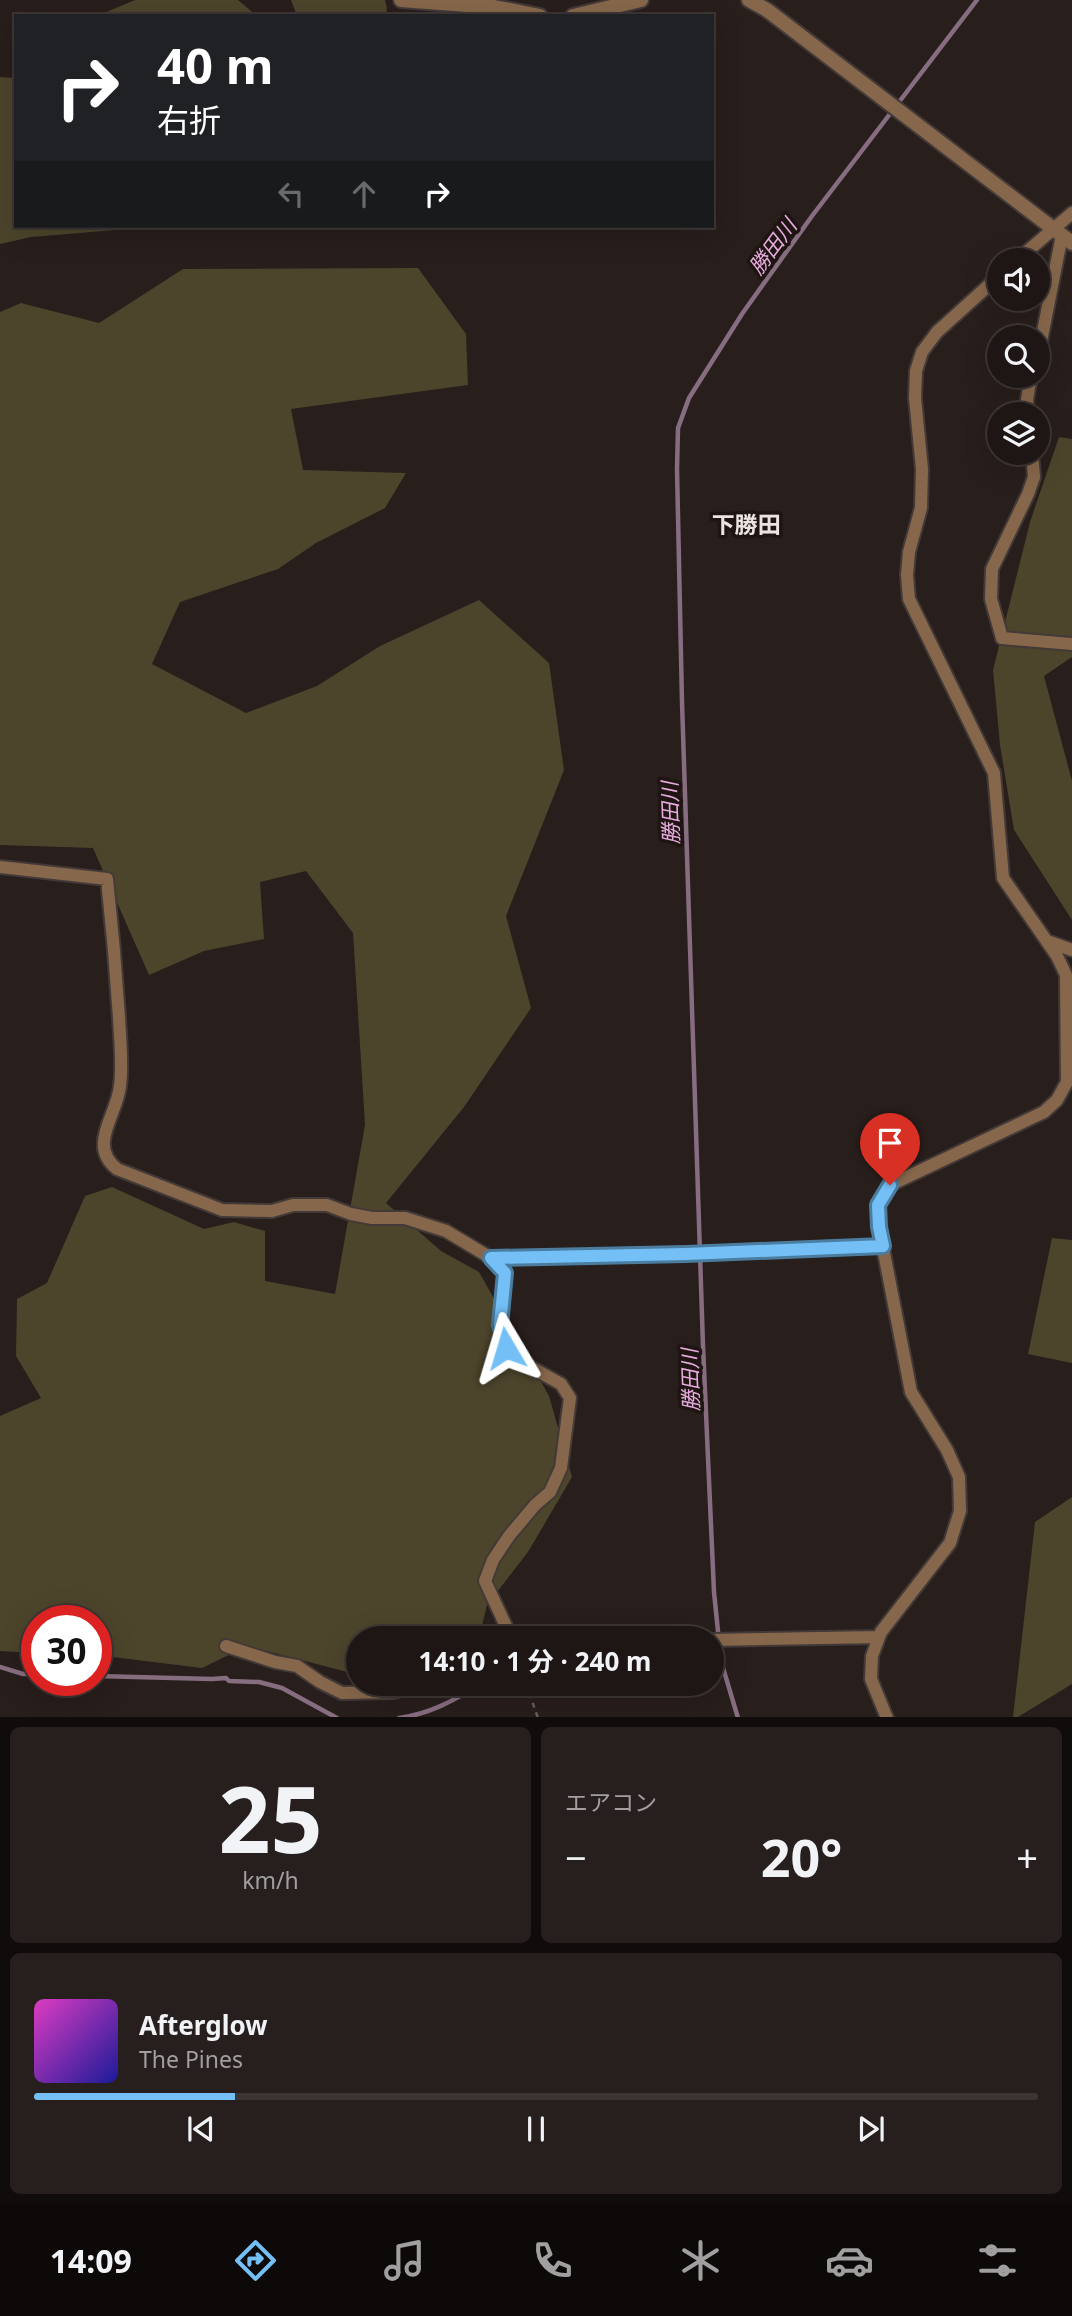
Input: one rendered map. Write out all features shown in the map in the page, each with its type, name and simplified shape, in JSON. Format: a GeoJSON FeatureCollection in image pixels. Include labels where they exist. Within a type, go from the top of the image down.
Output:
{"type":"FeatureCollection","features":[{"type":"Feature","properties":{"kind":"street"},"geometry":{"type":"LineString","coordinates":[[401,0],[494,7],[530,14]]}},
{"type":"Feature","properties":{"kind":"street"},"geometry":{"type":"LineString","coordinates":[[582,14],[641,0]]}},
{"type":"Feature","properties":{"kind":"street"},"geometry":{"type":"LineString","coordinates":[[749,0],[767,10],[1062,236]]}},
{"type":"Feature","properties":{"kind":"street"},"geometry":{"type":"LineString","coordinates":[[1044,325],[1062,236],[1072,214]]}},
{"type":"Feature","properties":{"kind":"street"},"geometry":{"type":"LineString","coordinates":[[1040,248],[1062,236]]}},
{"type":"Feature","properties":{"kind":"street"},"geometry":{"type":"LineString","coordinates":[[887,1717],[871,1679],[872,1656],[880,1632],[950,1543],[960,1511],[959,1477],[947,1450],[911,1392],[879,1227],[878,1205],[890,1185],[1044,1112],[1069,1083],[1066,975],[1046,940],[1003,878],[994,773],[909,599],[909,552],[920,508],[922,469],[915,398],[916,370],[922,352],[937,332],[987,287]]}},
{"type":"Feature","properties":{"kind":"street"},"geometry":{"type":"LineString","coordinates":[[1033,465],[1034,477],[1028,494],[992,569],[991,599],[1002,638],[1072,644]]}},
{"type":"Feature","properties":{"kind":"street"},"geometry":{"type":"LineString","coordinates":[[0,867],[107,878],[121,1060],[120,1088],[105,1132],[103,1148],[106,1161],[117,1169],[222,1210],[272,1211],[293,1205],[327,1205],[372,1218],[405,1218],[446,1231],[491,1258],[505,1273],[500,1325],[506,1348],[518,1360],[561,1384],[570,1398],[561,1468],[550,1492],[535,1505],[509,1536],[493,1560],[485,1581],[505,1626]]}},
{"type":"Feature","properties":{"kind":"street"},"geometry":{"type":"LineString","coordinates":[[1046,940],[1072,950]]}},
{"type":"Feature","properties":{"kind":"street"},"geometry":{"type":"LineString","coordinates":[[491,1258],[883,1246]]}},
{"type":"Feature","properties":{"kind":"street"},"geometry":{"type":"LineString","coordinates":[[724,1640],[879,1637]]}},
{"type":"Feature","properties":{"kind":"street"},"geometry":{"type":"LineString","coordinates":[[226,1646],[296,1666],[320,1682],[346,1693]]}},
{"type":"Feature","properties":{"kind":"path"},"geometry":{"type":"LineString","coordinates":[[530,1696],[538,1717]]}},
{"type":"Feature","properties":{"kind":"shaded area"},"geometry":{"type":"Polygon","coordinates":[[[135,0],[238,0],[255,14],[102,14],[135,0]]]}},
{"type":"Feature","properties":{"kind":"shaded area"},"geometry":{"type":"Polygon","coordinates":[[[291,0],[385,0],[387,8],[386,14],[296,14],[291,0]]]}},
{"type":"Feature","properties":{"kind":"shaded area"},"geometry":{"type":"Polygon","coordinates":[[[0,77],[14,78],[14,228],[118,228],[31,237],[0,244],[0,77]]]}},
{"type":"Feature","properties":{"kind":"shaded area"},"geometry":{"type":"Polygon","coordinates":[[[418,268],[466,334],[468,385],[291,409],[303,470],[406,473],[385,508],[316,543],[278,569],[180,602],[152,664],[246,713],[317,686],[380,646],[479,600],[549,663],[564,770],[506,916],[531,1008],[464,1107],[386,1203],[441,1251],[479,1272],[549,1396],[572,1477],[528,1552],[487,1605],[482,1626],[346,1626],[346,1672],[247,1646],[202,1668],[112,1657],[112,1605],[21,1605],[21,1652],[0,1651],[0,1416],[41,1398],[16,1356],[17,1299],[47,1283],[85,1196],[112,1187],[204,1229],[234,1222],[265,1231],[265,1281],[335,1294],[365,1125],[353,933],[306,871],[260,882],[264,939],[204,951],[149,975],[93,848],[0,845],[0,312],[21,303],[99,323],[183,269],[418,268]]]}},
{"type":"Feature","properties":{"kind":"shaded area"},"geometry":{"type":"Polygon","coordinates":[[[1059,437],[1072,439],[1072,657],[1044,676],[1072,781],[1072,920],[1014,830],[1000,745],[993,670],[1030,522],[1059,437]]]}},
{"type":"Feature","properties":{"kind":"shaded area"},"geometry":{"type":"Polygon","coordinates":[[[1052,1238],[1072,1240],[1072,1363],[1028,1354],[1052,1238]]]}},
{"type":"Feature","properties":{"kind":"shaded area"},"geometry":{"type":"Polygon","coordinates":[[[1072,1497],[1072,1684],[1018,1717],[1013,1717],[1035,1522],[1072,1497]]]}},
{"type":"Feature","properties":{"kind":"waterway","name":"勝田川"},"geometry":{"type":"LineString","coordinates":[[738,1717],[721,1661],[714,1592],[703,1346],[682,702],[678,428],[689,398],[742,314],[812,216],[977,0]]}},
{"type":"Feature","properties":{"kind":"waterway"},"geometry":{"type":"LineString","coordinates":[[0,1667],[21,1673]]}},
{"type":"Feature","properties":{"kind":"waterway"},"geometry":{"type":"LineString","coordinates":[[112,1676],[226,1678],[229,1681],[259,1682],[282,1688],[335,1717]]}},
{"type":"Feature","properties":{"kind":"waterway"},"geometry":{"type":"LineString","coordinates":[[405,1717],[432,1710],[461,1696]]}},
{"type":"Feature","properties":{"kind":"district","name":"下勝田"},"geometry":{"type":"Point","coordinates":[746,525]}},
{"type":"Feature","properties":{"kind":"route"},"geometry":{"type":"LineString","coordinates":[[506,1348],[500,1325],[505,1273],[491,1258],[883,1246],[878,1205],[890,1185]]}}]}
